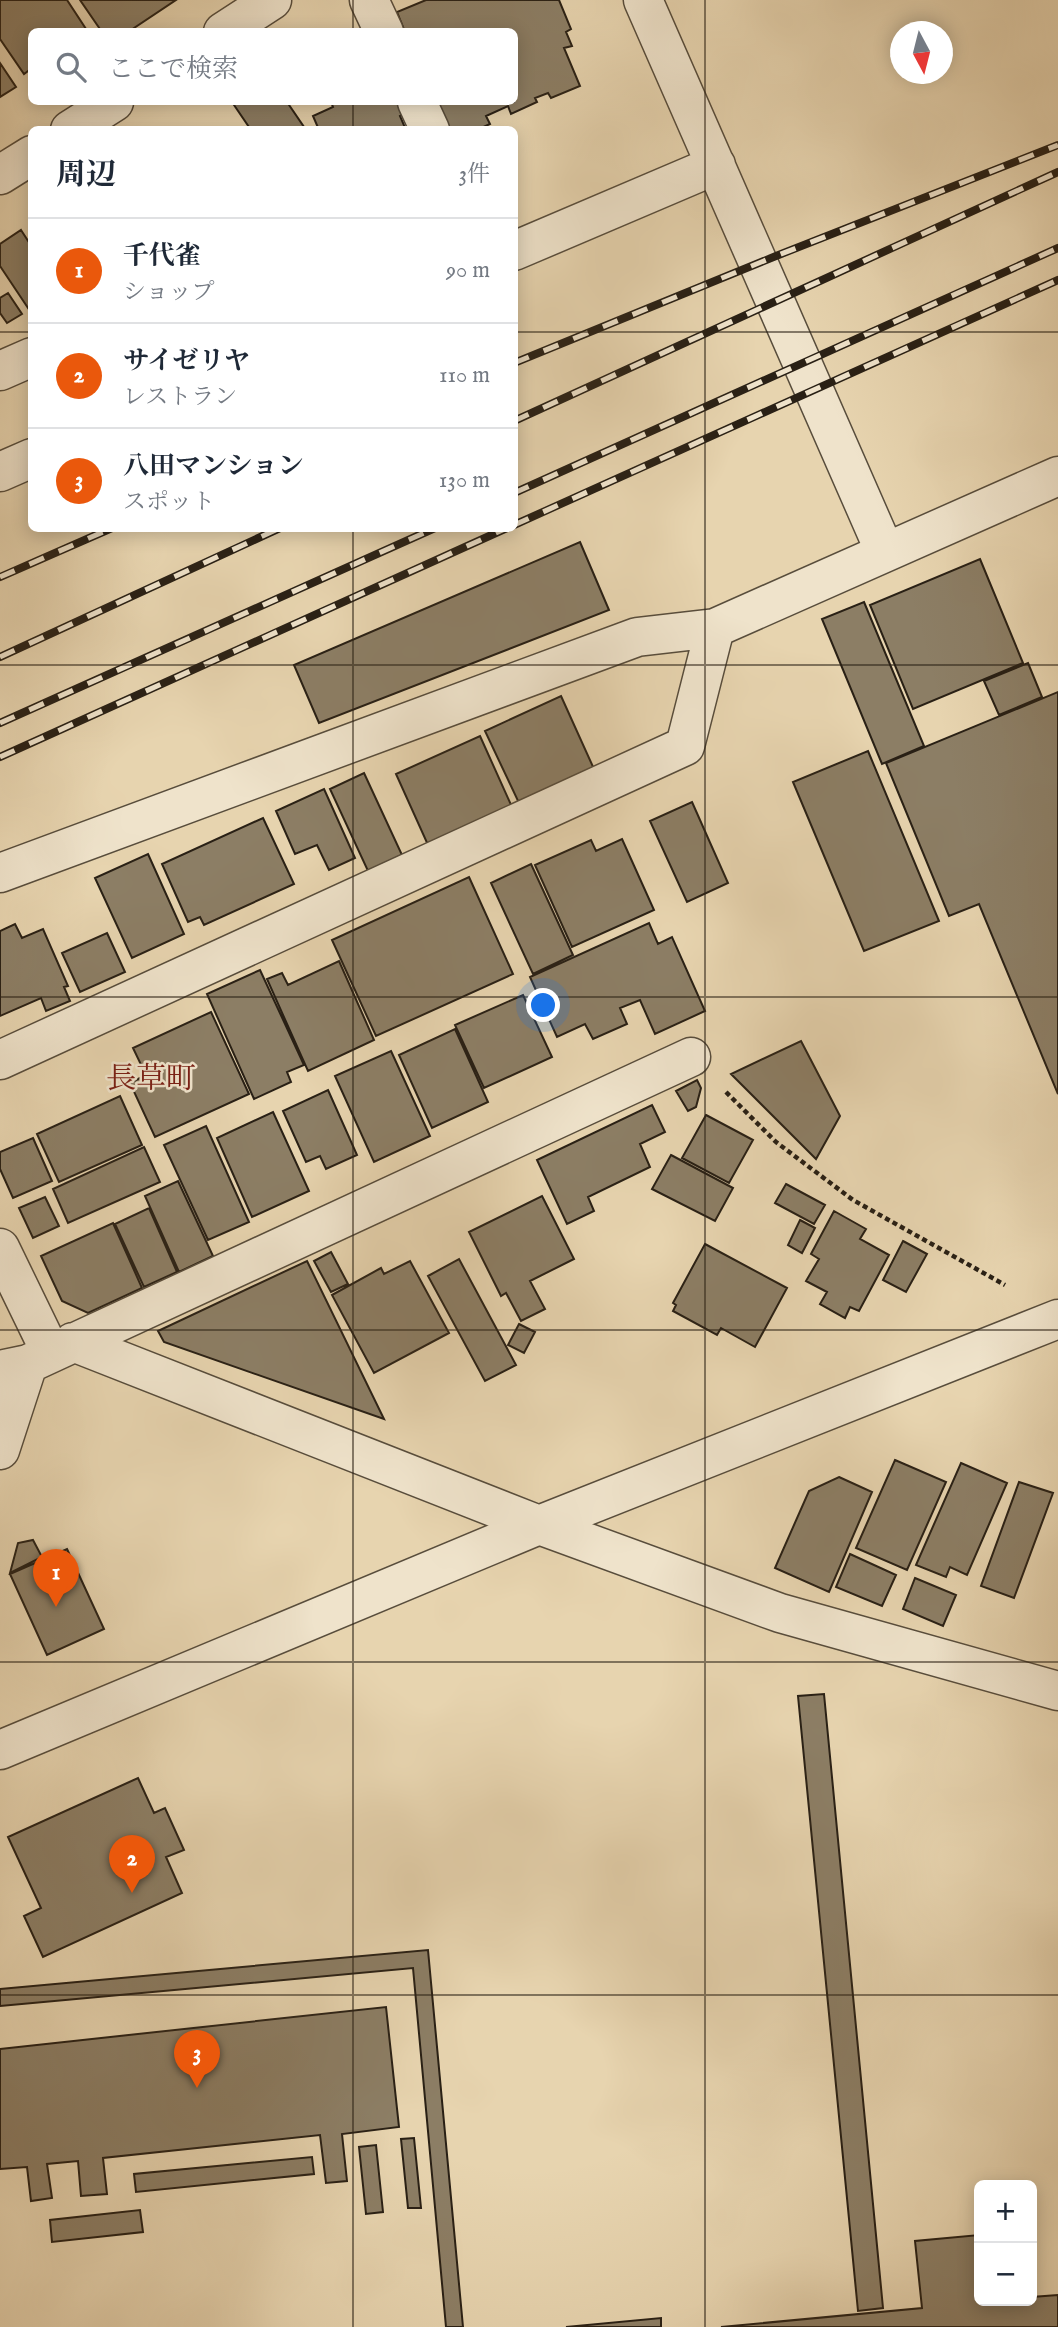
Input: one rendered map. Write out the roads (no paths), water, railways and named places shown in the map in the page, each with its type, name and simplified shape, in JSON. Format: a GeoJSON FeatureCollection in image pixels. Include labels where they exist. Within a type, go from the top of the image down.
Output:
{"type":"FeatureCollection","features":[{"type":"Feature","properties":{"kind":"street"},"geometry":{"type":"LineString","coordinates":[[229,28],[272,0]]}},
{"type":"Feature","properties":{"kind":"street"},"geometry":{"type":"LineString","coordinates":[[369,0],[382,28]]}},
{"type":"Feature","properties":{"kind":"street"},"geometry":{"type":"LineString","coordinates":[[643,0],[885,552]]}},
{"type":"Feature","properties":{"kind":"street"},"geometry":{"type":"LineString","coordinates":[[77,126],[109,105]]}},
{"type":"Feature","properties":{"kind":"street"},"geometry":{"type":"LineString","coordinates":[[418,105],[428,126]]}},
{"type":"Feature","properties":{"kind":"street"},"geometry":{"type":"LineString","coordinates":[[0,175],[28,158]]}},
{"type":"Feature","properties":{"kind":"street"},"geometry":{"type":"LineString","coordinates":[[518,249],[716,165]]}},
{"type":"Feature","properties":{"kind":"street"},"geometry":{"type":"LineString","coordinates":[[0,371],[28,359]]}},
{"type":"Feature","properties":{"kind":"street"},"geometry":{"type":"LineString","coordinates":[[0,472],[28,460]]}},
{"type":"Feature","properties":{"kind":"street"},"geometry":{"type":"LineString","coordinates":[[0,873],[637,637],[715,628],[1058,476]]}},
{"type":"Feature","properties":{"kind":"street"},"geometry":{"type":"LineString","coordinates":[[0,1060],[685,747],[715,628]]}},
{"type":"Feature","properties":{"kind":"street"},"geometry":{"type":"LineString","coordinates":[[38,1357],[691,1057]]}},
{"type":"Feature","properties":{"kind":"street"},"geometry":{"type":"LineString","coordinates":[[0,1248],[38,1357],[0,1450]]}},
{"type":"Feature","properties":{"kind":"street"},"geometry":{"type":"LineString","coordinates":[[0,1750],[539,1525],[1058,1319]]}},
{"type":"Feature","properties":{"kind":"street"},"geometry":{"type":"LineString","coordinates":[[38,1357],[539,1525],[780,1613],[1058,1691]]}},
{"type":"Feature","properties":{"kind":"railway"},"geometry":{"type":"LineString","coordinates":[[518,361],[1058,145]]}},
{"type":"Feature","properties":{"kind":"railway"},"geometry":{"type":"LineString","coordinates":[[518,419],[1058,172]]}},
{"type":"Feature","properties":{"kind":"railway"},"geometry":{"type":"LineString","coordinates":[[518,491],[1058,248]]}},
{"type":"Feature","properties":{"kind":"railway"},"geometry":{"type":"LineString","coordinates":[[518,523],[1058,280]]}},
{"type":"Feature","properties":{"kind":"railway"},"geometry":{"type":"LineString","coordinates":[[0,577],[103,532]]}},
{"type":"Feature","properties":{"kind":"railway"},"geometry":{"type":"LineString","coordinates":[[0,657],[271,532]]}},
{"type":"Feature","properties":{"kind":"railway"},"geometry":{"type":"LineString","coordinates":[[0,723],[426,532]]}},
{"type":"Feature","properties":{"kind":"railway"},"geometry":{"type":"LineString","coordinates":[[0,757],[498,532]]}},
{"type":"Feature","properties":{"kind":"place","name":"千代雀"},"geometry":{"type":"Point","coordinates":[56,1607]}},
{"type":"Feature","properties":{"kind":"place","name":"サイゼリヤ"},"geometry":{"type":"Point","coordinates":[132,1893]}},
{"type":"Feature","properties":{"kind":"place","name":"八田マンション"},"geometry":{"type":"Point","coordinates":[197,2088]}},
{"type":"Feature","properties":{"kind":"district","name":"長草町"},"geometry":{"type":"Point","coordinates":[151,1080]}}]}
